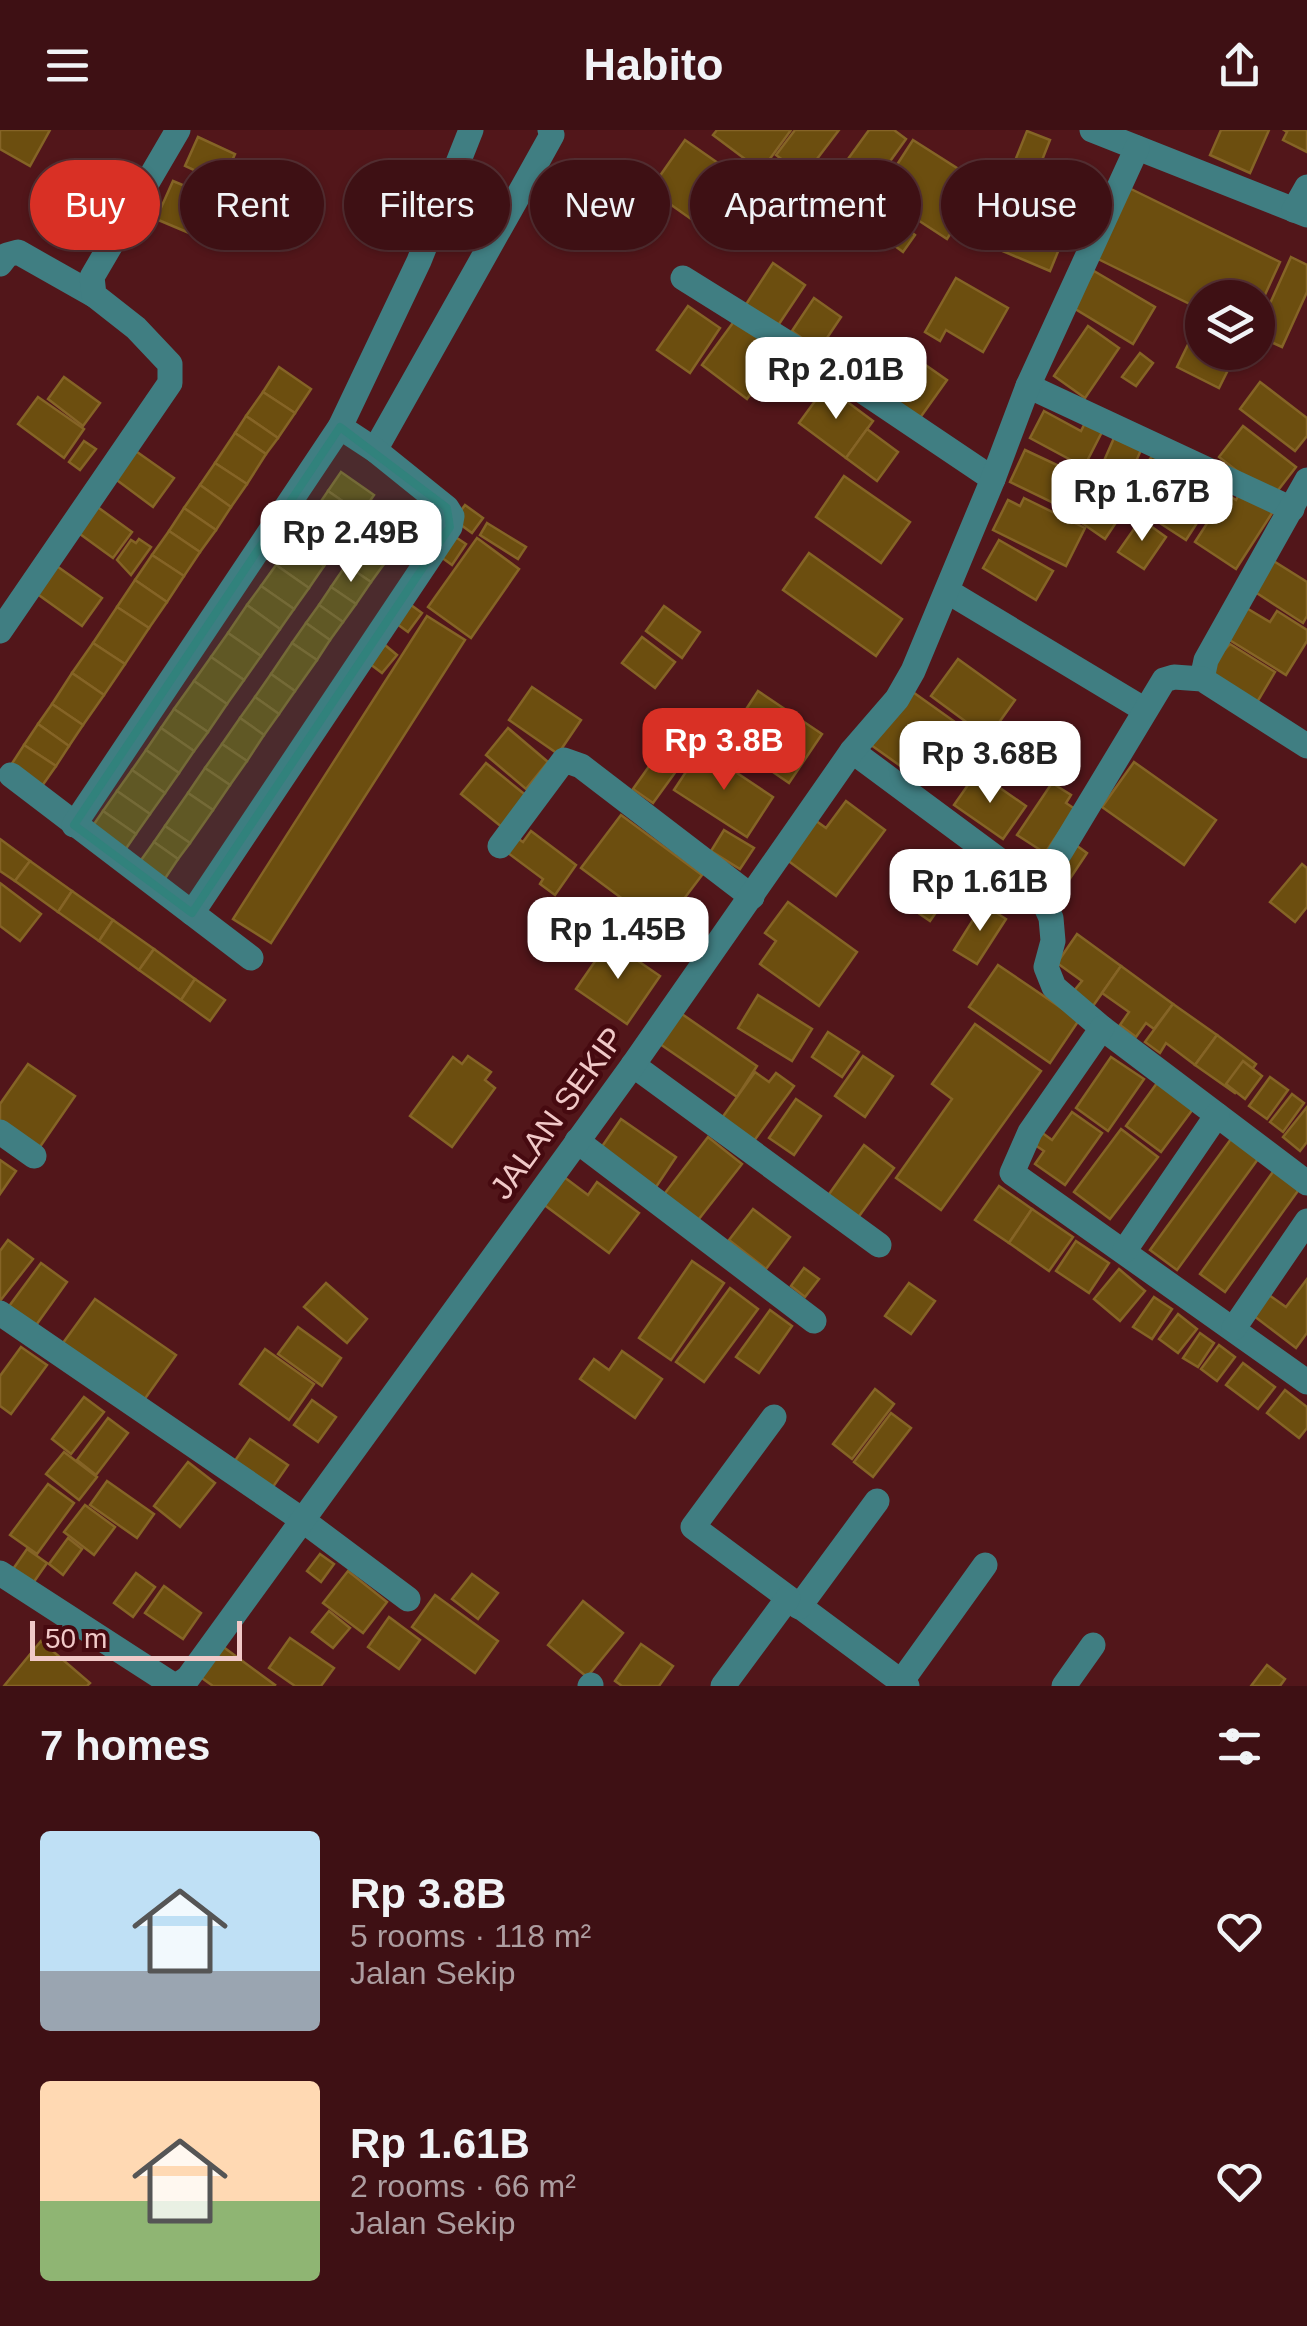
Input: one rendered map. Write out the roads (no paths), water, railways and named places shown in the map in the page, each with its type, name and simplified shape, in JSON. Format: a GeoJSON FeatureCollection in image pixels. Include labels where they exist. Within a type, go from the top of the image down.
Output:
{"type":"FeatureCollection","features":[{"type":"Feature","properties":{"kind":"street"},"geometry":{"type":"LineString","coordinates":[[94,295],[92,277],[178,130]]}},
{"type":"Feature","properties":{"kind":"street"},"geometry":{"type":"LineString","coordinates":[[74,825],[340,427],[419,261],[471,130]]}},
{"type":"Feature","properties":{"kind":"street"},"geometry":{"type":"LineString","coordinates":[[375,450],[552,136],[550,130]]}},
{"type":"Feature","properties":{"kind":"street"},"geometry":{"type":"LineString","coordinates":[[1092,130],[1303,204]]}},
{"type":"Feature","properties":{"kind":"street","name":"JALAN SEKIP"},"geometry":{"type":"LineString","coordinates":[[0,1573],[170,1683],[195,1682],[301,1518],[578,1141],[852,751],[897,698],[913,671],[994,479],[1028,386],[1137,148]]}},
{"type":"Feature","properties":{"kind":"street"},"geometry":{"type":"LineString","coordinates":[[0,264],[7,255],[18,252],[94,295],[136,328],[170,364],[170,383],[0,631]]}},
{"type":"Feature","properties":{"kind":"street"},"geometry":{"type":"LineString","coordinates":[[683,278],[834,372],[994,479]]}},
{"type":"Feature","properties":{"kind":"street"},"geometry":{"type":"LineString","coordinates":[[1028,386],[1292,510]]}},
{"type":"Feature","properties":{"kind":"street"},"geometry":{"type":"LineString","coordinates":[[192,913],[450,527],[452,516],[448,508],[340,427]]}},
{"type":"Feature","properties":{"kind":"street"},"geometry":{"type":"LineString","coordinates":[[1202,679],[1206,660],[1307,480]]}},
{"type":"Feature","properties":{"kind":"street"},"geometry":{"type":"LineString","coordinates":[[946,591],[1145,710]]}},
{"type":"Feature","properties":{"kind":"street"},"geometry":{"type":"LineString","coordinates":[[1038,890],[1164,680],[1202,679],[1307,746]]}},
{"type":"Feature","properties":{"kind":"street"},"geometry":{"type":"LineString","coordinates":[[852,751],[1038,890],[1053,929],[1046,967],[1054,987],[1102,1028],[1307,1183]]}},
{"type":"Feature","properties":{"kind":"street"},"geometry":{"type":"LineString","coordinates":[[500,846],[564,760],[568,760],[752,897]]}},
{"type":"Feature","properties":{"kind":"street"},"geometry":{"type":"LineString","coordinates":[[11,775],[251,958]]}},
{"type":"Feature","properties":{"kind":"street"},"geometry":{"type":"LineString","coordinates":[[1102,1028],[1030,1132],[1012,1173],[1307,1382]]}},
{"type":"Feature","properties":{"kind":"street"},"geometry":{"type":"LineString","coordinates":[[632,1064],[879,1245]]}},
{"type":"Feature","properties":{"kind":"street"},"geometry":{"type":"LineString","coordinates":[[1125,1250],[1216,1116]]}},
{"type":"Feature","properties":{"kind":"street"},"geometry":{"type":"LineString","coordinates":[[0,1132],[34,1156]]}},
{"type":"Feature","properties":{"kind":"street"},"geometry":{"type":"LineString","coordinates":[[578,1141],[814,1321]]}},
{"type":"Feature","properties":{"kind":"street"},"geometry":{"type":"LineString","coordinates":[[1234,1328],[1307,1221]]}},
{"type":"Feature","properties":{"kind":"street"},"geometry":{"type":"LineString","coordinates":[[0,1313],[301,1518],[408,1599]]}},
{"type":"Feature","properties":{"kind":"street"},"geometry":{"type":"LineString","coordinates":[[774,1417],[693,1526],[894,1682],[985,1566]]}},
{"type":"Feature","properties":{"kind":"street"},"geometry":{"type":"LineString","coordinates":[[723,1686],[877,1501]]}},
{"type":"Feature","properties":{"kind":"street"},"geometry":{"type":"LineString","coordinates":[[1064,1686],[1094,1645]]}}]}
